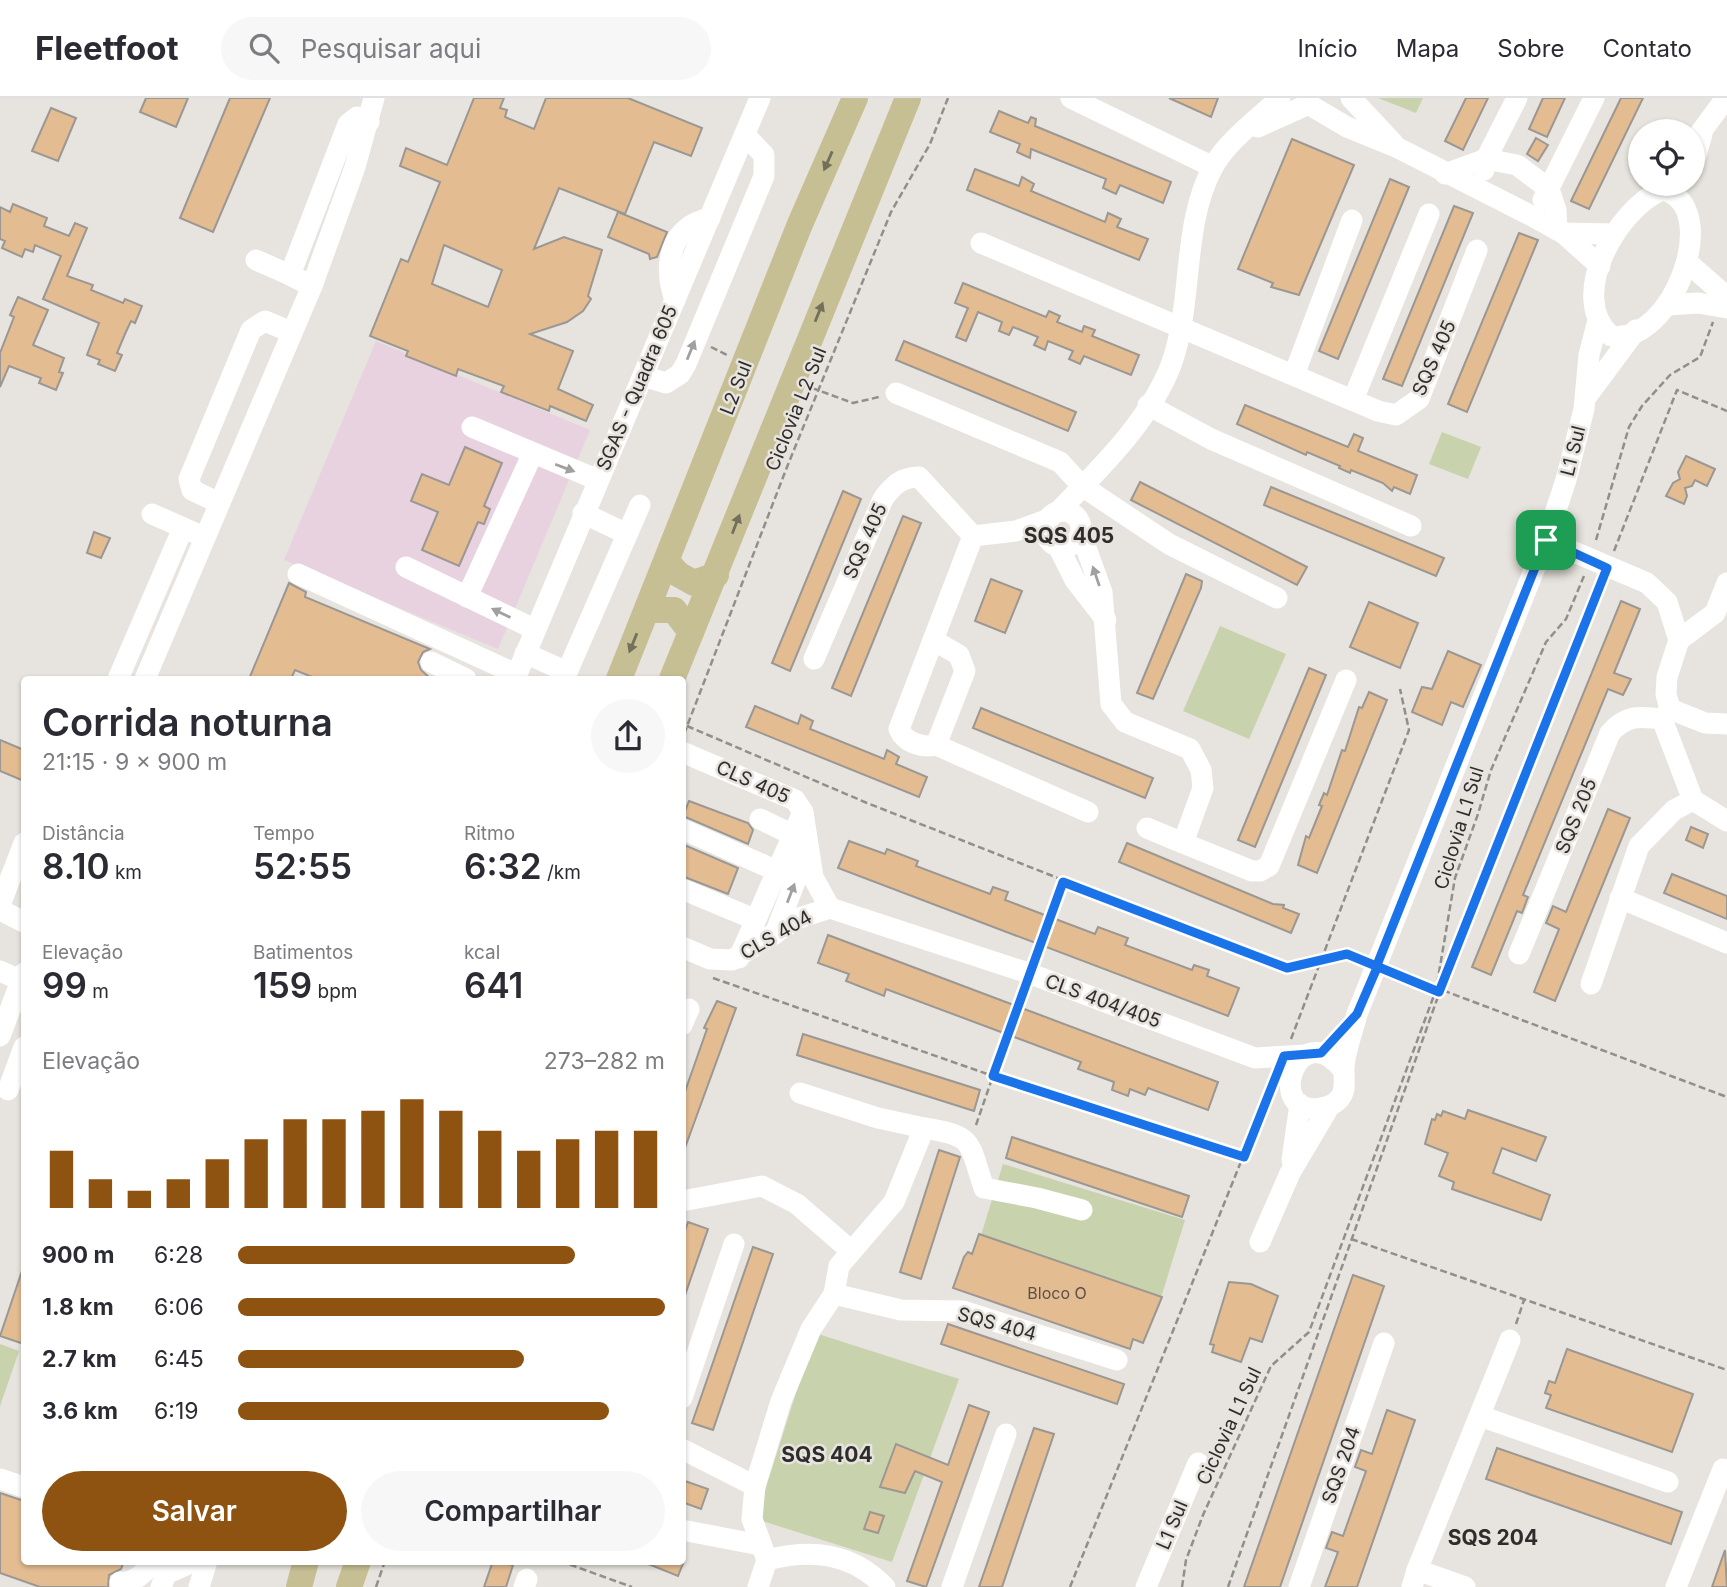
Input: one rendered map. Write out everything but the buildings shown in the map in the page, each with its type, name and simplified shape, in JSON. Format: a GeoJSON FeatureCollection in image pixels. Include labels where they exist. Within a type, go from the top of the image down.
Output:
{"type":"FeatureCollection","features":[{"type":"Feature","properties":{"kind":"main road","name":"L2 Sul"},"geometry":{"type":"LineString","coordinates":[[620,676],[668,563],[795,237],[855,98]]}},
{"type":"Feature","properties":{"kind":"main road"},"geometry":{"type":"LineString","coordinates":[[673,676],[908,98]]}},
{"type":"Feature","properties":{"kind":"main road"},"geometry":{"type":"LineString","coordinates":[[668,563],[678,574],[694,583],[716,575]]}},
{"type":"Feature","properties":{"kind":"main road"},"geometry":{"type":"LineString","coordinates":[[647,610],[674,610],[691,632]]}},
{"type":"Feature","properties":{"kind":"main road"},"geometry":{"type":"LineString","coordinates":[[299,1587],[305,1565]]}},
{"type":"Feature","properties":{"kind":"main road"},"geometry":{"type":"LineString","coordinates":[[349,1587],[357,1565]]}},
{"type":"Feature","properties":{"kind":"street"},"geometry":{"type":"LineString","coordinates":[[146,676],[291,332],[313,286],[369,122],[374,98]]}},
{"type":"Feature","properties":{"kind":"street","name":"SGAS - Quadra 605"},"geometry":{"type":"LineString","coordinates":[[515,676],[760,98]]}},
{"type":"Feature","properties":{"kind":"street"},"geometry":{"type":"LineString","coordinates":[[1071,98],[1213,167]]}},
{"type":"Feature","properties":{"kind":"street"},"geometry":{"type":"LineString","coordinates":[[1106,620],[1075,580],[1056,545],[1046,535],[1053,515],[1091,483],[1148,405],[1170,366],[1182,326],[1200,207],[1213,167],[1235,140],[1280,98]]}},
{"type":"Feature","properties":{"kind":"street"},"geometry":{"type":"LineString","coordinates":[[1235,140],[1307,103],[1325,106],[1335,98]]}},
{"type":"Feature","properties":{"kind":"street"},"geometry":{"type":"LineString","coordinates":[[1351,98],[1396,147]]}},
{"type":"Feature","properties":{"kind":"street"},"geometry":{"type":"LineString","coordinates":[[1481,190],[1486,159],[1517,98]]}},
{"type":"Feature","properties":{"kind":"street"},"geometry":{"type":"LineString","coordinates":[[1534,217],[1594,98]]}},
{"type":"Feature","properties":{"kind":"street"},"geometry":{"type":"LineString","coordinates":[[1705,128],[1726,98]]}},
{"type":"Feature","properties":{"kind":"street"},"geometry":{"type":"LineString","coordinates":[[1307,103],[1347,127],[1396,147],[1534,217],[1560,232],[1600,266]]}},
{"type":"Feature","properties":{"kind":"street"},"geometry":{"type":"LineString","coordinates":[[290,275],[348,124],[358,117],[369,122]]}},
{"type":"Feature","properties":{"kind":"street"},"geometry":{"type":"LineString","coordinates":[[643,376],[666,383],[680,374],[686,364],[764,176],[767,164],[764,155],[745,135]]}},
{"type":"Feature","properties":{"kind":"street"},"geometry":{"type":"LineString","coordinates":[[1445,174],[1486,159],[1517,165],[1549,189],[1560,232]]}},
{"type":"Feature","properties":{"kind":"street","name":"L1 Sul"},"geometry":{"type":"LineString","coordinates":[[1343,1070],[1357,1014],[1546,540],[1566,481],[1587,396],[1590,355],[1598,320],[1595,297],[1600,266],[1613,234],[1625,216],[1647,196]]}},
{"type":"Feature","properties":{"kind":"street"},"geometry":{"type":"LineString","coordinates":[[1667,305],[1683,279],[1688,263],[1689,233],[1685,196]]}},
{"type":"Feature","properties":{"kind":"street"},"geometry":{"type":"LineString","coordinates":[[1353,400],[1429,214]]}},
{"type":"Feature","properties":{"kind":"street"},"geometry":{"type":"LineString","coordinates":[[1294,375],[1352,219]]}},
{"type":"Feature","properties":{"kind":"street"},"geometry":{"type":"LineString","coordinates":[[1560,232],[1613,234]]}},
{"type":"Feature","properties":{"kind":"street","name":"SQS 405"},"geometry":{"type":"LineString","coordinates":[[981,243],[1378,411],[1396,415],[1419,399],[1477,250]]}},
{"type":"Feature","properties":{"kind":"street"},"geometry":{"type":"LineString","coordinates":[[256,260],[313,286]]}},
{"type":"Feature","properties":{"kind":"street"},"geometry":{"type":"LineString","coordinates":[[1688,263],[1724,304]]}},
{"type":"Feature","properties":{"kind":"street"},"geometry":{"type":"LineString","coordinates":[[1667,305],[1724,304]]}},
{"type":"Feature","properties":{"kind":"street","name":"L1 Sul"},"geometry":{"type":"LineString","coordinates":[[1587,396],[1637,329],[1667,305]]}},
{"type":"Feature","properties":{"kind":"street"},"geometry":{"type":"LineString","coordinates":[[1598,320],[1611,336],[1618,337],[1637,329]]}},
{"type":"Feature","properties":{"kind":"street"},"geometry":{"type":"LineString","coordinates":[[219,503],[192,490],[189,479],[241,355],[257,325],[265,321],[291,332]]}},
{"type":"Feature","properties":{"kind":"street"},"geometry":{"type":"LineString","coordinates":[[896,393],[1060,462],[1168,544],[1276,598]]}},
{"type":"Feature","properties":{"kind":"street"},"geometry":{"type":"LineString","coordinates":[[1148,405],[1211,439],[1411,526]]}},
{"type":"Feature","properties":{"kind":"street"},"geometry":{"type":"LineString","coordinates":[[472,427],[532,455],[597,480]]}},
{"type":"Feature","properties":{"kind":"street"},"geometry":{"type":"LineString","coordinates":[[467,597],[532,455]]}},
{"type":"Feature","properties":{"kind":"street","name":"SQS 405"},"geometry":{"type":"LineString","coordinates":[[814,659],[883,499],[898,482],[908,477],[919,477],[981,535]]}},
{"type":"Feature","properties":{"kind":"street"},"geometry":{"type":"LineString","coordinates":[[981,535],[1006,543],[1074,543],[1081,528],[1091,483]]}},
{"type":"Feature","properties":{"kind":"street"},"geometry":{"type":"LineString","coordinates":[[524,653],[566,675],[640,505]]}},
{"type":"Feature","properties":{"kind":"street"},"geometry":{"type":"LineString","coordinates":[[981,535],[1016,531],[1053,515],[1069,512],[1081,528],[1102,592],[1106,620],[1107,689],[1116,714],[1140,731],[1190,749],[1201,770],[1203,788],[1183,843]]}},
{"type":"Feature","properties":{"kind":"street"},"geometry":{"type":"LineString","coordinates":[[583,513],[627,534]]}},
{"type":"Feature","properties":{"kind":"street"},"geometry":{"type":"LineString","coordinates":[[152,514],[205,537]]}},
{"type":"Feature","properties":{"kind":"street"},"geometry":{"type":"LineString","coordinates":[[119,676],[183,528]]}},
{"type":"Feature","properties":{"kind":"street"},"geometry":{"type":"LineString","coordinates":[[981,535],[933,640],[899,729],[904,738],[921,746],[936,745],[1088,812]]}},
{"type":"Feature","properties":{"kind":"street"},"geometry":{"type":"LineString","coordinates":[[1546,540],[1658,591],[1667,602],[1679,640]]}},
{"type":"Feature","properties":{"kind":"street"},"geometry":{"type":"LineString","coordinates":[[406,567],[534,629]]}},
{"type":"Feature","properties":{"kind":"street"},"geometry":{"type":"LineString","coordinates":[[298,574],[513,676]]}},
{"type":"Feature","properties":{"kind":"street"},"geometry":{"type":"LineString","coordinates":[[1727,583],[1715,613],[1679,640],[1667,677],[1666,694],[1666,714],[1693,800],[1727,821]]}},
{"type":"Feature","properties":{"kind":"street"},"geometry":{"type":"LineString","coordinates":[[933,640],[959,655],[965,671],[936,745]]}},
{"type":"Feature","properties":{"kind":"street"},"geometry":{"type":"LineString","coordinates":[[431,662],[460,676]]}},
{"type":"Feature","properties":{"kind":"street"},"geometry":{"type":"LineString","coordinates":[[1147,828],[1252,871],[1260,871],[1269,866],[1346,680]]}},
{"type":"Feature","properties":{"kind":"street","name":"SQS 205"},"geometry":{"type":"LineString","coordinates":[[1519,954],[1610,733],[1621,721],[1637,716],[1666,714],[1705,723],[1727,724]]}},
{"type":"Feature","properties":{"kind":"street","name":"CLS 405"},"geometry":{"type":"LineString","coordinates":[[686,754],[789,795],[803,812],[813,877],[830,908]]}},
{"type":"Feature","properties":{"kind":"street"},"geometry":{"type":"LineString","coordinates":[[1591,984],[1639,846],[1674,810],[1693,800]]}},
{"type":"Feature","properties":{"kind":"street"},"geometry":{"type":"LineString","coordinates":[[739,958],[775,870],[803,812]]}},
{"type":"Feature","properties":{"kind":"street"},"geometry":{"type":"LineString","coordinates":[[760,818],[791,834]]}},
{"type":"Feature","properties":{"kind":"street"},"geometry":{"type":"LineString","coordinates":[[686,831],[775,870]]}},
{"type":"Feature","properties":{"kind":"street"},"geometry":{"type":"LineString","coordinates":[[774,936],[807,850]]}},
{"type":"Feature","properties":{"kind":"street"},"geometry":{"type":"LineString","coordinates":[[21,851],[0,908],[21,920]]}},
{"type":"Feature","properties":{"kind":"street"},"geometry":{"type":"LineString","coordinates":[[686,891],[753,924]]}},
{"type":"Feature","properties":{"kind":"street"},"geometry":{"type":"LineString","coordinates":[[1620,898],[1727,943]]}},
{"type":"Feature","properties":{"kind":"street","name":"CLS 404"},"geometry":{"type":"LineString","coordinates":[[686,948],[722,961],[739,958],[799,918],[830,908]]}},
{"type":"Feature","properties":{"kind":"street","name":"CLS 404/405"},"geometry":{"type":"LineString","coordinates":[[830,908],[1028,973],[1255,1058],[1296,1098]]}},
{"type":"Feature","properties":{"kind":"street"},"geometry":{"type":"LineString","coordinates":[[724,917],[753,924]]}},
{"type":"Feature","properties":{"kind":"street"},"geometry":{"type":"LineString","coordinates":[[0,971],[21,977]]}},
{"type":"Feature","properties":{"kind":"street"},"geometry":{"type":"LineString","coordinates":[[0,1036],[21,983]]}},
{"type":"Feature","properties":{"kind":"street","name":"L1 Sul"},"geometry":{"type":"LineString","coordinates":[[1313,1054],[1357,1014]]}},
{"type":"Feature","properties":{"kind":"street"},"geometry":{"type":"LineString","coordinates":[[1260,1242],[1290,1173],[1329,1107],[1340,1098],[1346,1084],[1343,1070],[1334,1058],[1313,1054],[1294,1065],[1289,1078],[1296,1098],[1290,1173]]}},
{"type":"Feature","properties":{"kind":"street","name":"CLS 404/405"},"geometry":{"type":"LineString","coordinates":[[1255,1058],[1313,1054]]}},
{"type":"Feature","properties":{"kind":"street"},"geometry":{"type":"LineString","coordinates":[[11,1091],[21,1057]]}},
{"type":"Feature","properties":{"kind":"street"},"geometry":{"type":"LineString","coordinates":[[800,1093],[878,1118],[957,1133],[970,1145],[984,1188],[1082,1210]]}},
{"type":"Feature","properties":{"kind":"street"},"geometry":{"type":"LineString","coordinates":[[1296,1098],[1314,1110],[1329,1107]]}},
{"type":"Feature","properties":{"kind":"street"},"geometry":{"type":"LineString","coordinates":[[758,1587],[763,1553],[752,1519],[755,1486],[780,1401],[811,1329],[834,1294],[839,1266],[894,1202],[924,1128]]}},
{"type":"Feature","properties":{"kind":"street"},"geometry":{"type":"LineString","coordinates":[[686,1200],[762,1186],[797,1204],[850,1250]]}},
{"type":"Feature","properties":{"kind":"street"},"geometry":{"type":"LineString","coordinates":[[686,1386],[734,1244]]}},
{"type":"Feature","properties":{"kind":"street","name":"SQS 404"},"geometry":{"type":"LineString","coordinates":[[834,1294],[901,1310],[963,1311],[1117,1360]]}},
{"type":"Feature","properties":{"kind":"street"},"geometry":{"type":"LineString","coordinates":[[1465,1587],[1415,1579],[1510,1340]]}},
{"type":"Feature","properties":{"kind":"street","name":"SQS 204"},"geometry":{"type":"LineString","coordinates":[[1299,1587],[1384,1343]]}},
{"type":"Feature","properties":{"kind":"street"},"geometry":{"type":"LineString","coordinates":[[1480,1416],[1668,1482]]}},
{"type":"Feature","properties":{"kind":"street"},"geometry":{"type":"LineString","coordinates":[[952,1587],[1006,1434]]}},
{"type":"Feature","properties":{"kind":"street"},"geometry":{"type":"LineString","coordinates":[[686,1451],[755,1486]]}},
{"type":"Feature","properties":{"kind":"street","name":"L1 Sul"},"geometry":{"type":"LineString","coordinates":[[1146,1587],[1198,1463]]}},
{"type":"Feature","properties":{"kind":"street"},"geometry":{"type":"LineString","coordinates":[[1676,1587],[1723,1469]]}},
{"type":"Feature","properties":{"kind":"street"},"geometry":{"type":"LineString","coordinates":[[0,1479],[21,1487]]}},
{"type":"Feature","properties":{"kind":"street"},"geometry":{"type":"LineString","coordinates":[[686,1531],[763,1553],[829,1555],[867,1571],[885,1587]]}},
{"type":"Feature","properties":{"kind":"street"},"geometry":{"type":"LineString","coordinates":[[120,1582],[128,1583],[150,1565]]}},
{"type":"Feature","properties":{"kind":"street"},"geometry":{"type":"LineString","coordinates":[[161,1587],[166,1574],[186,1565]]}},
{"type":"Feature","properties":{"kind":"street"},"geometry":{"type":"LineString","coordinates":[[199,1587],[206,1565]]}},
{"type":"Feature","properties":{"kind":"path","name":"Ciclovia L2 Sul"},"geometry":{"type":"LineString","coordinates":[[687,726],[891,212],[930,144],[948,98]]}},
{"type":"Feature","properties":{"kind":"path","name":"Ciclovia L1 Sul"},"geometry":{"type":"LineString","coordinates":[[1182,1587],[1186,1560],[1203,1515],[1271,1366],[1309,1332],[1438,991],[1455,878],[1491,770],[1546,642],[1566,619],[1599,565],[1629,427],[1642,407],[1670,375],[1700,357],[1724,304]]}},
{"type":"Feature","properties":{"kind":"path"},"geometry":{"type":"LineString","coordinates":[[711,347],[734,358]]}},
{"type":"Feature","properties":{"kind":"path"},"geometry":{"type":"LineString","coordinates":[[1228,1587],[1438,991],[1599,565],[1677,390],[1727,411]]}},
{"type":"Feature","properties":{"kind":"path"},"geometry":{"type":"LineString","coordinates":[[818,391],[853,403],[896,393]]}},
{"type":"Feature","properties":{"kind":"path"},"geometry":{"type":"LineString","coordinates":[[1284,1056],[1409,730],[1400,689]]}},
{"type":"Feature","properties":{"kind":"path"},"geometry":{"type":"LineString","coordinates":[[687,726],[1063,882],[1287,968],[1347,954],[1438,991],[1727,1097]]}},
{"type":"Feature","properties":{"kind":"path"},"geometry":{"type":"LineString","coordinates":[[970,1145],[1028,973],[1063,882]]}},
{"type":"Feature","properties":{"kind":"path"},"geometry":{"type":"LineString","coordinates":[[708,976],[993,1076],[1244,1157]]}},
{"type":"Feature","properties":{"kind":"path"},"geometry":{"type":"LineString","coordinates":[[1070,1587],[1275,1077]]}},
{"type":"Feature","properties":{"kind":"path"},"geometry":{"type":"LineString","coordinates":[[1351,1239],[1727,1370]]}},
{"type":"Feature","properties":{"kind":"path"},"geometry":{"type":"LineString","coordinates":[[1510,1340],[1524,1300]]}},
{"type":"Feature","properties":{"kind":"path"},"geometry":{"type":"LineString","coordinates":[[376,1587],[384,1565]]}},
{"type":"Feature","properties":{"kind":"path"},"geometry":{"type":"LineString","coordinates":[[571,1565],[632,1587]]}},
{"type":"Feature","properties":{"kind":"shaded area"},"geometry":{"type":"Polygon","coordinates":[[[376,341],[590,430],[498,649],[284,560],[376,341]]]}},
{"type":"Feature","properties":{"kind":"green space"},"geometry":{"type":"Polygon","coordinates":[[[1378,98],[1423,98],[1416,113],[1378,98]]]}},
{"type":"Feature","properties":{"kind":"green space"},"geometry":{"type":"Polygon","coordinates":[[[1442,432],[1481,447],[1468,479],[1429,464],[1442,432]]]}},
{"type":"Feature","properties":{"kind":"green space"},"geometry":{"type":"Polygon","coordinates":[[[1220,626],[1286,654],[1249,739],[1183,711],[1220,626]]]}},
{"type":"Feature","properties":{"kind":"green space"},"geometry":{"type":"Polygon","coordinates":[[[1003,1164],[1185,1220],[1160,1301],[978,1245],[1003,1164]]]}},
{"type":"Feature","properties":{"kind":"green space"},"geometry":{"type":"Polygon","coordinates":[[[815,1333],[959,1379],[892,1562],[756,1519],[815,1333]]]}},
{"type":"Feature","properties":{"kind":"green space"},"geometry":{"type":"Polygon","coordinates":[[[0,1344],[19,1351],[0,1406],[0,1344]]]}},
{"type":"Feature","properties":{"kind":"district","name":"SQS 405"},"geometry":{"type":"Point","coordinates":[1069,535]}},
{"type":"Feature","properties":{"kind":"district","name":"SQS 404"},"geometry":{"type":"Point","coordinates":[827,1454]}},
{"type":"Feature","properties":{"kind":"district","name":"SQS 204"},"geometry":{"type":"Point","coordinates":[1493,1537]}},
{"type":"Feature","properties":{"kind":"route"},"geometry":{"type":"LineString","coordinates":[[1546,540],[1377,965],[1376,970],[1357,1014],[1321,1053],[1284,1056],[1244,1157],[993,1076],[1063,882],[1287,968],[1347,954],[1377,965],[1439,992],[1607,568],[1546,540]]}}]}
